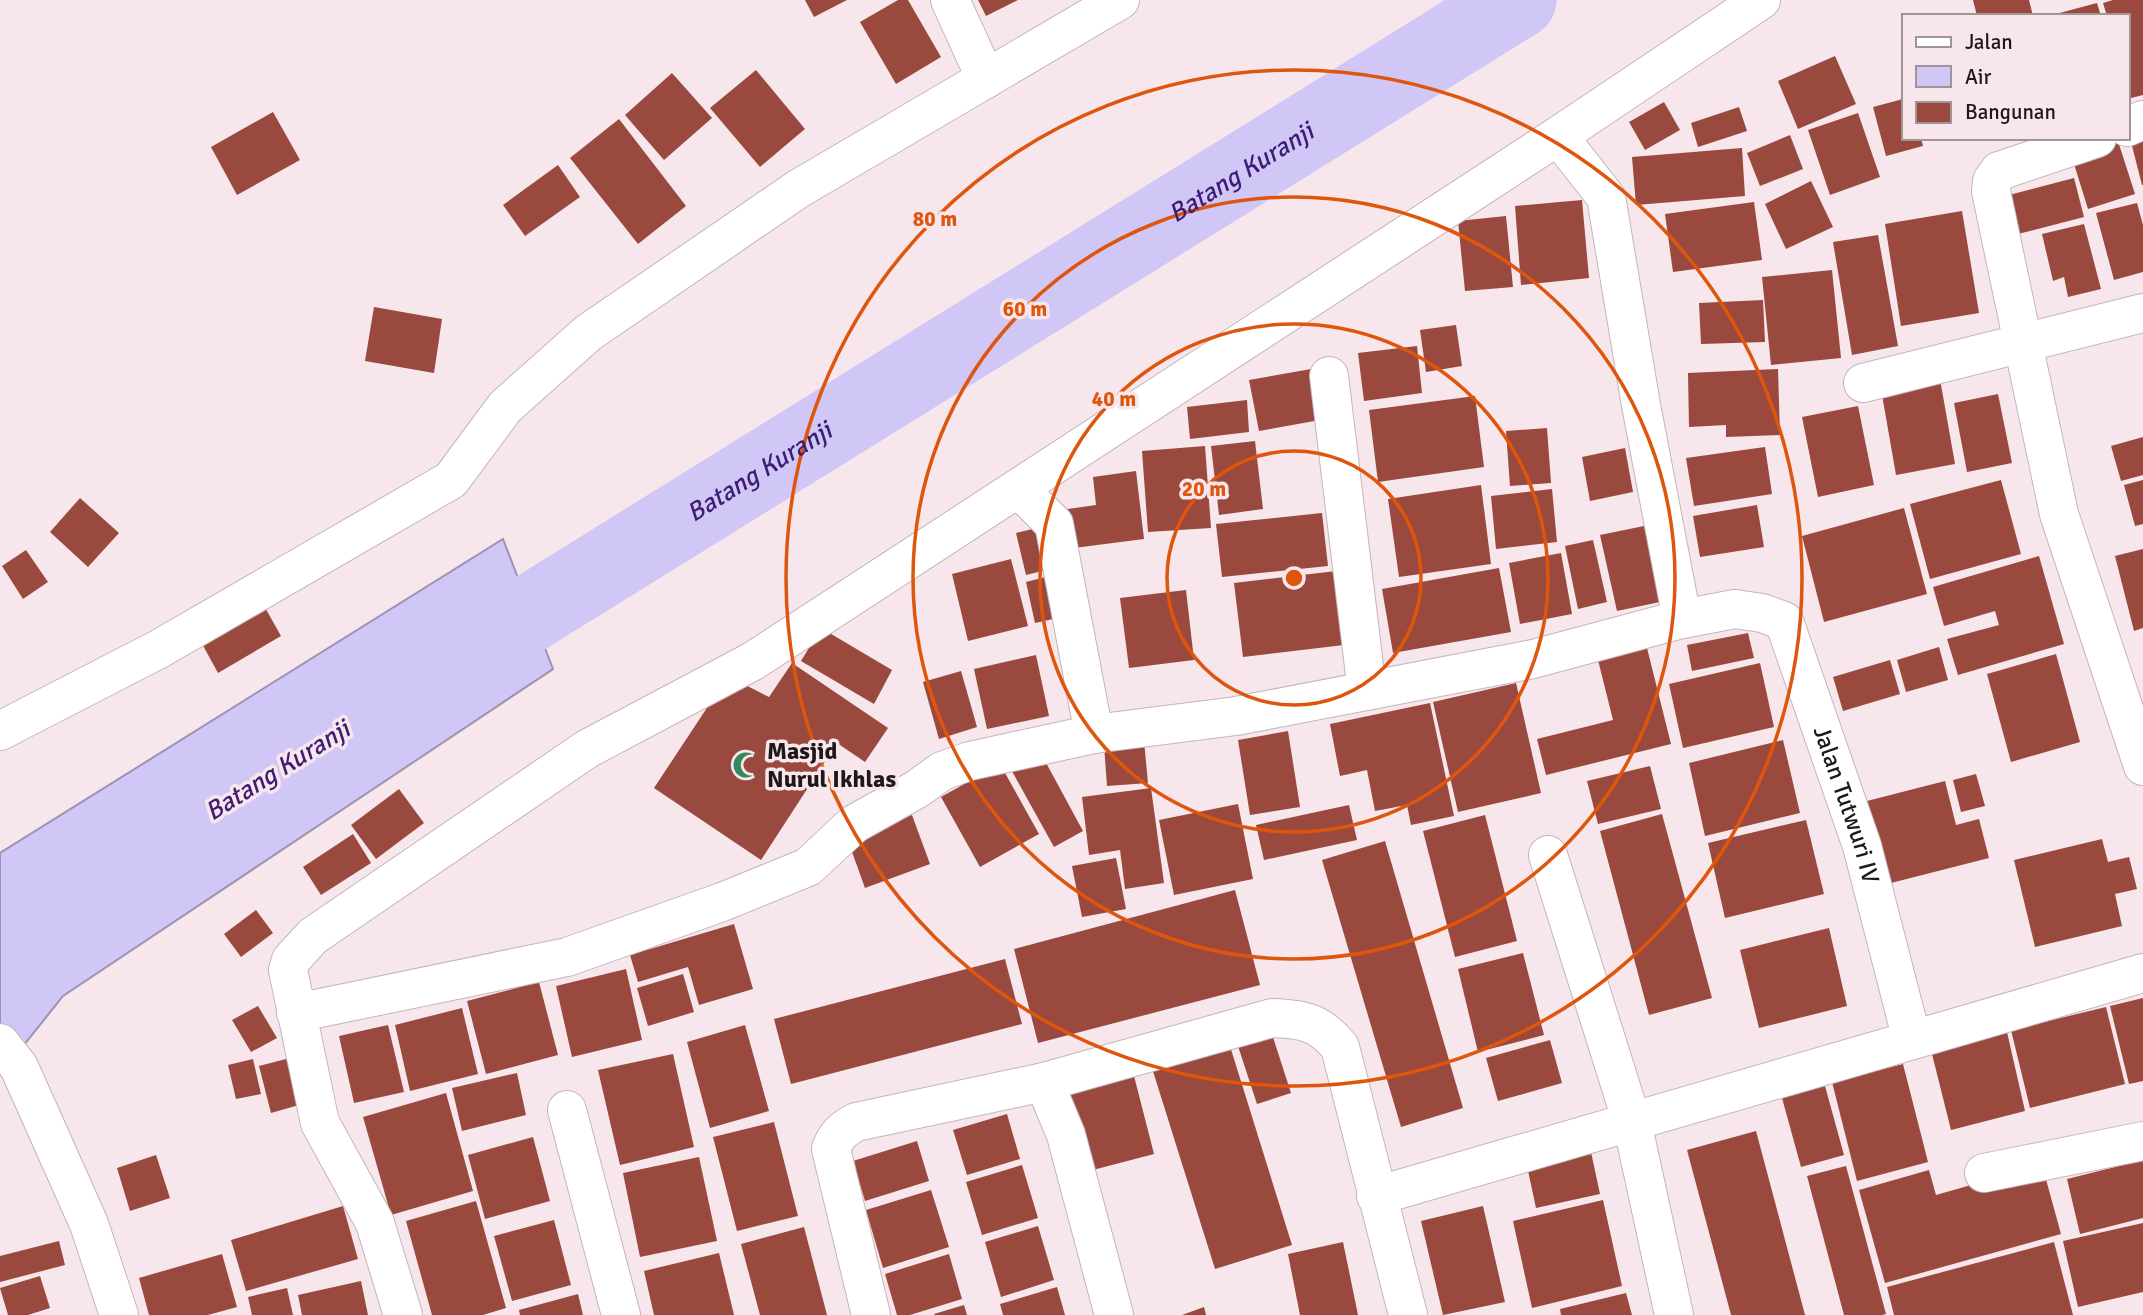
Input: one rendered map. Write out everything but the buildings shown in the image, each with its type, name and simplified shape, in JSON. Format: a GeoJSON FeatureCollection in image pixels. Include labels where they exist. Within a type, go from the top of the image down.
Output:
{"type":"FeatureCollection","features":[{"type":"Feature","properties":{"kind":"street"},"geometry":{"type":"LineString","coordinates":[[950,0],[986,79]]}},
{"type":"Feature","properties":{"kind":"street"},"geometry":{"type":"LineString","coordinates":[[0,731],[159,649],[451,480],[505,407],[588,333],[798,189],[1120,0]]}},
{"type":"Feature","properties":{"kind":"street"},"geometry":{"type":"LineString","coordinates":[[403,1315],[375,1223],[320,1123],[288,970],[291,960],[313,936],[587,749],[753,661],[1558,136],[1761,0]]}},
{"type":"Feature","properties":{"kind":"street"},"geometry":{"type":"LineString","coordinates":[[296,1013],[567,957],[722,902],[808,867],[855,824],[917,789],[942,771],[970,761],[1094,734],[1236,716],[1533,659],[1682,619],[1606,197],[1558,136]]}},
{"type":"Feature","properties":{"kind":"street"},"geometry":{"type":"LineString","coordinates":[[2091,140],[1999,171],[1992,181],[1991,191],[2059,513],[2143,766]]}},
{"type":"Feature","properties":{"kind":"street"},"geometry":{"type":"LineString","coordinates":[[1863,383],[2143,313]]}},
{"type":"Feature","properties":{"kind":"street"},"geometry":{"type":"LineString","coordinates":[[1329,376],[1367,691]]}},
{"type":"Feature","properties":{"kind":"street"},"geometry":{"type":"LineString","coordinates":[[1019,489],[1054,523],[1094,734]]}},
{"type":"Feature","properties":{"kind":"street","name":"Jalan Tutwuri IV"},"geometry":{"type":"LineString","coordinates":[[1682,619],[1735,609],[1762,613],[1784,621],[1862,846],[1912,1040]]}},
{"type":"Feature","properties":{"kind":"street"},"geometry":{"type":"LineString","coordinates":[[1548,855],[1632,1122],[1674,1315]]}},
{"type":"Feature","properties":{"kind":"street"},"geometry":{"type":"LineString","coordinates":[[1376,1196],[2143,973]]}},
{"type":"Feature","properties":{"kind":"street"},"geometry":{"type":"LineString","coordinates":[[871,1315],[831,1149],[843,1129],[856,1122],[1044,1082],[1272,1018],[1310,1022],[1328,1033],[1340,1047],[1408,1315]]}},
{"type":"Feature","properties":{"kind":"street"},"geometry":{"type":"LineString","coordinates":[[9,1055],[89,1224],[119,1315]]}},
{"type":"Feature","properties":{"kind":"street"},"geometry":{"type":"LineString","coordinates":[[1044,1082],[1066,1135],[1114,1315]]}},
{"type":"Feature","properties":{"kind":"street"},"geometry":{"type":"LineString","coordinates":[[567,1110],[621,1315]]}},
{"type":"Feature","properties":{"kind":"street"},"geometry":{"type":"LineString","coordinates":[[1984,1173],[2143,1141]]}},
{"type":"Feature","properties":{"kind":"water"},"geometry":{"type":"Polygon","coordinates":[[[503,539],[553,669],[63,996],[0,1075],[0,853],[503,539]]]}},
{"type":"Feature","properties":{"kind":"waterway","name":"Batang Kuranji"},"geometry":{"type":"LineString","coordinates":[[442,668],[1518,0]]}},
{"type":"Feature","properties":{"kind":"place","name":"Masjid Nurul Ikhlas"},"geometry":{"type":"Point","coordinates":[746,765]}}]}
